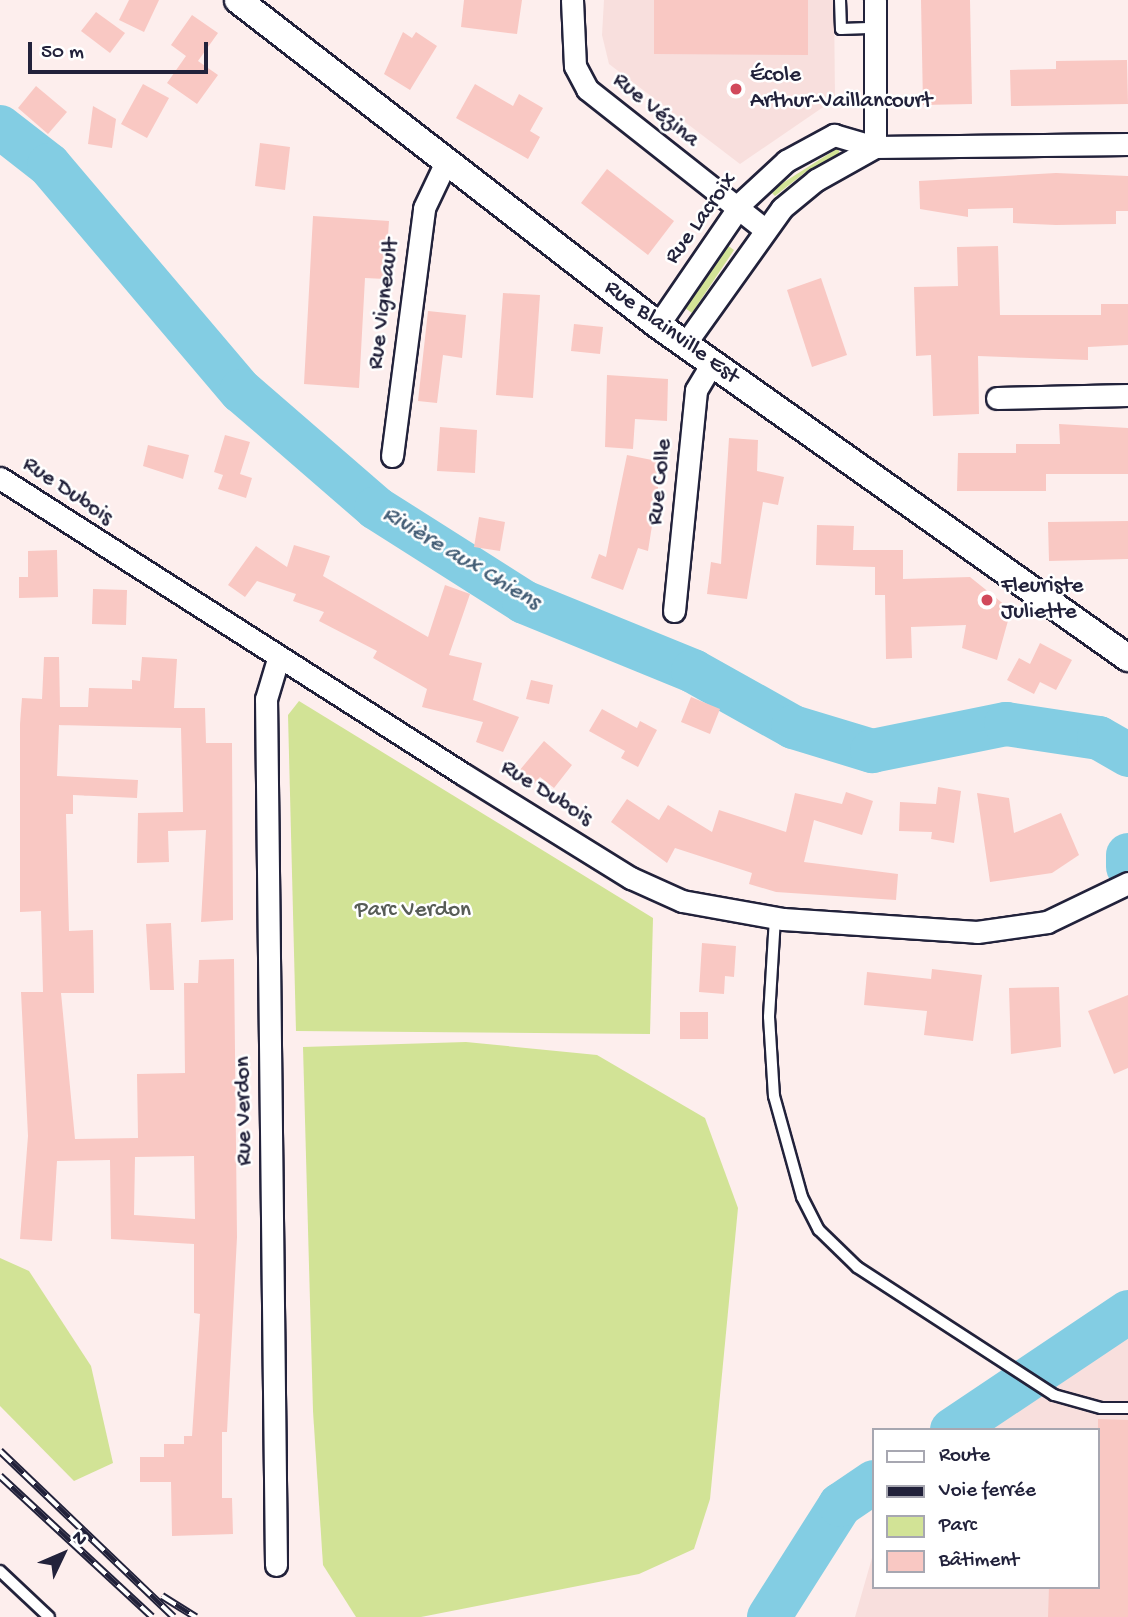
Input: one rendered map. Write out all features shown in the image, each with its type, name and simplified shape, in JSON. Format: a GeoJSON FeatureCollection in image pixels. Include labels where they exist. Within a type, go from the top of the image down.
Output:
{"type":"FeatureCollection","features":[{"type":"Feature","properties":{"kind":"street","name":"Rue Blainville Est"},"geometry":{"type":"LineString","coordinates":[[238,0],[444,164],[658,325],[1124,652]]}},
{"type":"Feature","properties":{"kind":"street","name":"Rue Vézina"},"geometry":{"type":"LineString","coordinates":[[572,0],[575,66],[587,89],[764,229]]}},
{"type":"Feature","properties":{"kind":"street"},"geometry":{"type":"LineString","coordinates":[[874,0],[875,147]]}},
{"type":"Feature","properties":{"kind":"street","name":"Rue Lacroix"},"geometry":{"type":"LineString","coordinates":[[658,325],[737,209],[772,173],[834,135],[875,147],[1128,144]]}},
{"type":"Feature","properties":{"kind":"street","name":"Rue Lacroix"},"geometry":{"type":"LineString","coordinates":[[685,344],[764,229],[804,189],[875,147]]}},
{"type":"Feature","properties":{"kind":"street","name":"Rue Vigneault"},"geometry":{"type":"LineString","coordinates":[[393,456],[424,208],[444,164]]}},
{"type":"Feature","properties":{"kind":"street","name":"Rue Colle"},"geometry":{"type":"LineString","coordinates":[[674,611],[696,390],[712,363]]}},
{"type":"Feature","properties":{"kind":"street"},"geometry":{"type":"LineString","coordinates":[[997,398],[1128,395]]}},
{"type":"Feature","properties":{"kind":"street","name":"Rue Dubois"},"geometry":{"type":"LineString","coordinates":[[0,478],[278,659],[647,886],[698,906],[775,918],[913,932],[998,931],[1047,922],[1120,888]]}},
{"type":"Feature","properties":{"kind":"street","name":"Rue Verdon"},"geometry":{"type":"LineString","coordinates":[[276,1565],[266,699],[278,659]]}},
{"type":"Feature","properties":{"kind":"lane"},"geometry":{"type":"LineString","coordinates":[[840,0],[841,29],[875,28]]}},
{"type":"Feature","properties":{"kind":"lane"},"geometry":{"type":"LineString","coordinates":[[775,918],[770,1061],[781,1129],[810,1215],[839,1254],[1054,1395],[1101,1408],[1128,1408]]}},
{"type":"Feature","properties":{"kind":"lane"},"geometry":{"type":"LineString","coordinates":[[0,1571],[49,1617]]}},
{"type":"Feature","properties":{"kind":"shaded area","name":"École Arthur-Vaillancourt"},"geometry":{"type":"Polygon","coordinates":[[[604,0],[834,0],[835,99],[740,164],[609,64],[602,35],[604,0]]]}},
{"type":"Feature","properties":{"kind":"shaded area"},"geometry":{"type":"Polygon","coordinates":[[[1128,1327],[1128,1617],[855,1617],[872,1558],[872,1589],[1100,1589],[1100,1428],[953,1428],[1128,1327]]]}},
{"type":"Feature","properties":{"kind":"green space"},"geometry":{"type":"Polygon","coordinates":[[[838,148],[840,155],[807,171],[775,196],[770,191],[838,148]]]}},
{"type":"Feature","properties":{"kind":"green space"},"geometry":{"type":"Polygon","coordinates":[[[727,245],[734,250],[692,313],[685,308],[727,245]]]}},
{"type":"Feature","properties":{"kind":"green space","name":"Parc Verdon"},"geometry":{"type":"Polygon","coordinates":[[[299,701],[653,918],[650,1034],[296,1031],[288,715],[299,701]]]}},
{"type":"Feature","properties":{"kind":"green space"},"geometry":{"type":"Polygon","coordinates":[[[466,1042],[597,1055],[705,1118],[738,1208],[710,1499],[694,1549],[639,1574],[421,1617],[356,1617],[323,1565],[313,1411],[303,1047],[466,1042]]]}},
{"type":"Feature","properties":{"kind":"green space"},"geometry":{"type":"Polygon","coordinates":[[[0,1258],[29,1271],[91,1366],[113,1463],[74,1481],[0,1406],[0,1258]]]}},
{"type":"Feature","properties":{"kind":"building"},"geometry":{"type":"Polygon","coordinates":[[[129,0],[159,0],[144,32],[119,20],[129,0]]]}},
{"type":"Feature","properties":{"kind":"building"},"geometry":{"type":"Polygon","coordinates":[[[464,0],[522,0],[517,34],[461,27],[464,0]]]}},
{"type":"Feature","properties":{"kind":"building"},"geometry":{"type":"Polygon","coordinates":[[[654,0],[808,0],[808,55],[654,54],[654,0]]]}},
{"type":"Feature","properties":{"kind":"building"},"geometry":{"type":"Polygon","coordinates":[[[921,0],[970,0],[972,104],[923,105],[921,0]]]}},
{"type":"Feature","properties":{"kind":"building"},"geometry":{"type":"Polygon","coordinates":[[[96,12],[125,33],[110,53],[81,31],[96,12]]]}},
{"type":"Feature","properties":{"kind":"building"},"geometry":{"type":"Polygon","coordinates":[[[192,15],[218,33],[198,61],[218,75],[197,104],[167,83],[186,56],[171,45],[192,15]]]}},
{"type":"Feature","properties":{"kind":"building"},"geometry":{"type":"Polygon","coordinates":[[[403,32],[412,38],[416,32],[437,46],[410,90],[384,74],[403,32]]]}},
{"type":"Feature","properties":{"kind":"building"},"geometry":{"type":"Polygon","coordinates":[[[1127,60],[1128,104],[1011,106],[1010,70],[1056,69],[1056,61],[1127,60]]]}},
{"type":"Feature","properties":{"kind":"building"},"geometry":{"type":"Polygon","coordinates":[[[143,84],[169,98],[147,138],[121,124],[143,84]]]}},
{"type":"Feature","properties":{"kind":"building"},"geometry":{"type":"Polygon","coordinates":[[[475,84],[513,106],[519,94],[543,108],[530,131],[540,137],[528,159],[456,118],[475,84]]]}},
{"type":"Feature","properties":{"kind":"building"},"geometry":{"type":"Polygon","coordinates":[[[36,86],[67,112],[48,134],[18,108],[36,86]]]}},
{"type":"Feature","properties":{"kind":"building"},"geometry":{"type":"Polygon","coordinates":[[[93,106],[116,119],[112,148],[88,144],[93,106]]]}},
{"type":"Feature","properties":{"kind":"building"},"geometry":{"type":"Polygon","coordinates":[[[260,143],[290,147],[285,190],[255,186],[260,143]]]}},
{"type":"Feature","properties":{"kind":"building"},"geometry":{"type":"Polygon","coordinates":[[[607,169],[674,221],[648,255],[581,203],[607,169]]]}},
{"type":"Feature","properties":{"kind":"building"},"geometry":{"type":"Polygon","coordinates":[[[1056,173],[1128,176],[1128,211],[1116,211],[1116,224],[1056,225],[1013,223],[1013,208],[968,209],[968,217],[920,209],[919,181],[1056,173]]]}},
{"type":"Feature","properties":{"kind":"building"},"geometry":{"type":"Polygon","coordinates":[[[313,216],[389,221],[385,279],[365,278],[359,388],[304,384],[313,216]]]}},
{"type":"Feature","properties":{"kind":"building"},"geometry":{"type":"Polygon","coordinates":[[[998,246],[1000,315],[1101,315],[1101,304],[1128,304],[1128,345],[1088,347],[1088,360],[978,356],[979,414],[933,416],[931,355],[916,356],[914,287],[958,286],[957,247],[998,246]]]}},
{"type":"Feature","properties":{"kind":"building"},"geometry":{"type":"Polygon","coordinates":[[[821,278],[847,355],[812,367],[787,290],[821,278]]]}},
{"type":"Feature","properties":{"kind":"building"},"geometry":{"type":"Polygon","coordinates":[[[503,293],[540,295],[533,398],[496,395],[503,293]]]}},
{"type":"Feature","properties":{"kind":"building"},"geometry":{"type":"Polygon","coordinates":[[[428,311],[466,315],[462,358],[443,355],[437,403],[418,401],[428,311]]]}},
{"type":"Feature","properties":{"kind":"building"},"geometry":{"type":"Polygon","coordinates":[[[574,324],[603,327],[600,354],[571,351],[574,324]]]}},
{"type":"Feature","properties":{"kind":"building"},"geometry":{"type":"Polygon","coordinates":[[[607,375],[668,379],[667,421],[635,419],[633,449],[605,447],[607,375]]]}},
{"type":"Feature","properties":{"kind":"building"},"geometry":{"type":"Polygon","coordinates":[[[1059,424],[1128,428],[1128,474],[1046,474],[1046,491],[957,491],[958,453],[1016,453],[1016,444],[1060,444],[1059,424]]]}},
{"type":"Feature","properties":{"kind":"building"},"geometry":{"type":"Polygon","coordinates":[[[440,427],[477,430],[475,473],[437,471],[440,427]]]}},
{"type":"Feature","properties":{"kind":"building"},"geometry":{"type":"Polygon","coordinates":[[[225,435],[250,442],[240,474],[252,478],[246,498],[218,489],[223,475],[214,472],[225,435]]]}},
{"type":"Feature","properties":{"kind":"building"},"geometry":{"type":"Polygon","coordinates":[[[729,438],[758,440],[757,471],[784,477],[778,505],[763,502],[747,599],[707,594],[711,562],[721,564],[729,438]]]}},
{"type":"Feature","properties":{"kind":"building"},"geometry":{"type":"Polygon","coordinates":[[[148,445],[189,455],[183,479],[143,466],[148,445]]]}},
{"type":"Feature","properties":{"kind":"building"},"geometry":{"type":"Polygon","coordinates":[[[627,455],[662,462],[648,551],[638,548],[623,590],[591,578],[599,554],[606,557],[627,455]]]}},
{"type":"Feature","properties":{"kind":"building"},"geometry":{"type":"Polygon","coordinates":[[[479,517],[505,522],[500,551],[474,547],[479,517]]]}},
{"type":"Feature","properties":{"kind":"building"},"geometry":{"type":"Polygon","coordinates":[[[1128,521],[1128,559],[1049,561],[1048,522],[1128,521]]]}},
{"type":"Feature","properties":{"kind":"building"},"geometry":{"type":"Polygon","coordinates":[[[817,525],[854,526],[853,550],[903,550],[903,579],[970,577],[1011,610],[997,660],[962,648],[966,625],[911,627],[912,658],[886,659],[885,595],[875,595],[875,567],[816,565],[817,525]]]}},
{"type":"Feature","properties":{"kind":"building"},"geometry":{"type":"Polygon","coordinates":[[[294,545],[330,556],[323,576],[428,637],[445,585],[470,594],[449,655],[482,663],[473,700],[519,717],[503,752],[476,742],[483,722],[422,707],[427,689],[373,658],[377,651],[319,621],[324,612],[293,601],[296,594],[257,581],[245,597],[228,585],[256,546],[287,567],[294,545]]]}},
{"type":"Feature","properties":{"kind":"building"},"geometry":{"type":"Polygon","coordinates":[[[57,550],[58,597],[19,598],[19,577],[28,577],[28,551],[57,550]]]}},
{"type":"Feature","properties":{"kind":"building"},"geometry":{"type":"Polygon","coordinates":[[[93,589],[127,590],[126,625],[92,624],[93,589]]]}},
{"type":"Feature","properties":{"kind":"building"},"geometry":{"type":"Polygon","coordinates":[[[1040,643],[1072,660],[1056,690],[1040,682],[1034,694],[1007,680],[1019,658],[1030,664],[1040,643]]]}},
{"type":"Feature","properties":{"kind":"building"},"geometry":{"type":"Polygon","coordinates":[[[44,657],[59,657],[60,707],[88,707],[89,688],[132,689],[132,680],[140,681],[142,657],[177,659],[174,708],[205,708],[206,743],[232,743],[233,920],[201,922],[206,830],[168,831],[169,862],[137,863],[138,813],[183,812],[181,728],[59,725],[57,776],[138,780],[137,798],[73,795],[73,814],[66,814],[69,931],[93,930],[94,993],[61,993],[75,1139],[138,1138],[137,1074],[185,1073],[184,983],[198,983],[199,960],[234,959],[237,1237],[227,1432],[222,1432],[222,1498],[232,1498],[233,1534],[172,1536],[171,1482],[140,1482],[140,1457],[164,1457],[164,1444],[184,1444],[184,1436],[192,1436],[200,1314],[194,1313],[194,1244],[111,1239],[110,1160],[57,1161],[52,1241],[20,1239],[28,1136],[21,992],[43,992],[41,911],[20,912],[20,724],[22,698],[42,699],[44,657]],[[194,1156],[135,1157],[134,1215],[195,1219],[194,1156]]]}},
{"type":"Feature","properties":{"kind":"building"},"geometry":{"type":"Polygon","coordinates":[[[531,680],[553,685],[549,704],[526,699],[531,680]]]}},
{"type":"Feature","properties":{"kind":"building"},"geometry":{"type":"Polygon","coordinates":[[[691,697],[720,709],[710,734],[681,722],[691,697]]]}},
{"type":"Feature","properties":{"kind":"building"},"geometry":{"type":"Polygon","coordinates":[[[602,709],[637,728],[640,721],[657,730],[638,767],[621,758],[625,751],[589,731],[602,709]]]}},
{"type":"Feature","properties":{"kind":"building"},"geometry":{"type":"Polygon","coordinates":[[[544,741],[572,765],[554,788],[540,777],[534,784],[519,771],[544,741]]]}},
{"type":"Feature","properties":{"kind":"building"},"geometry":{"type":"Polygon","coordinates":[[[938,787],[961,791],[954,843],[931,839],[932,832],[899,831],[900,802],[936,804],[938,787]]]}},
{"type":"Feature","properties":{"kind":"building"},"geometry":{"type":"Polygon","coordinates":[[[846,792],[873,801],[862,835],[814,820],[804,862],[898,874],[896,900],[776,892],[749,884],[752,873],[675,848],[667,863],[611,822],[627,799],[659,820],[668,805],[712,832],[719,810],[786,832],[795,793],[842,804],[846,792]]]}},
{"type":"Feature","properties":{"kind":"building"},"geometry":{"type":"Polygon","coordinates":[[[977,793],[1009,798],[1014,833],[1061,813],[1079,855],[1052,873],[990,882],[977,793]]]}},
{"type":"Feature","properties":{"kind":"building"},"geometry":{"type":"Polygon","coordinates":[[[171,923],[174,990],[150,990],[146,924],[171,923]]]}},
{"type":"Feature","properties":{"kind":"building"},"geometry":{"type":"Polygon","coordinates":[[[702,943],[736,946],[734,977],[725,976],[724,994],[699,992],[702,943]]]}},
{"type":"Feature","properties":{"kind":"building"},"geometry":{"type":"Polygon","coordinates":[[[932,969],[982,975],[973,1041],[924,1035],[927,1011],[864,1005],[867,972],[931,979],[932,969]]]}},
{"type":"Feature","properties":{"kind":"building"},"geometry":{"type":"Polygon","coordinates":[[[1059,987],[1061,1047],[1011,1054],[1009,988],[1059,987]]]}},
{"type":"Feature","properties":{"kind":"building"},"geometry":{"type":"Polygon","coordinates":[[[1128,995],[1128,1068],[1114,1074],[1088,1011],[1128,995]]]}},
{"type":"Feature","properties":{"kind":"building"},"geometry":{"type":"Polygon","coordinates":[[[680,1012],[708,1012],[708,1039],[680,1039],[680,1012]]]}},
{"type":"Feature","properties":{"kind":"building"},"geometry":{"type":"Polygon","coordinates":[[[1098,1419],[1128,1420],[1128,1617],[1048,1617],[1049,1589],[1100,1589],[1098,1419]]]}},
{"type":"Feature","properties":{"kind":"waterway","name":"Rivière aux Chiens"},"geometry":{"type":"LineString","coordinates":[[0,127],[49,165],[241,391],[376,508],[524,602],[693,671],[793,727],[872,751],[1006,724],[1099,738],[1128,755]]}},
{"type":"Feature","properties":{"kind":"waterway","name":"Rivière aux Chiens"},"geometry":{"type":"LineString","coordinates":[[1128,855],[1128,867]]}},
{"type":"Feature","properties":{"kind":"waterway","name":"Rivière aux Chiens"},"geometry":{"type":"LineString","coordinates":[[955,1428],[1128,1312]]}},
{"type":"Feature","properties":{"kind":"waterway","name":"Rivière aux Chiens"},"geometry":{"type":"LineString","coordinates":[[769,1617],[840,1505],[872,1483]]}},
{"type":"Feature","properties":{"kind":"railway"},"geometry":{"type":"LineString","coordinates":[[0,1451],[174,1617]]}},
{"type":"Feature","properties":{"kind":"railway"},"geometry":{"type":"LineString","coordinates":[[0,1476],[152,1617]]}},
{"type":"Feature","properties":{"kind":"railway"},"geometry":{"type":"LineString","coordinates":[[162,1596],[196,1617]]}},
{"type":"Feature","properties":{"kind":"place","name":"École Arthur-Vaillancourt"},"geometry":{"type":"Point","coordinates":[736,89]}},
{"type":"Feature","properties":{"kind":"place","name":"Fleuriste Juliette"},"geometry":{"type":"Point","coordinates":[987,600]}}]}
